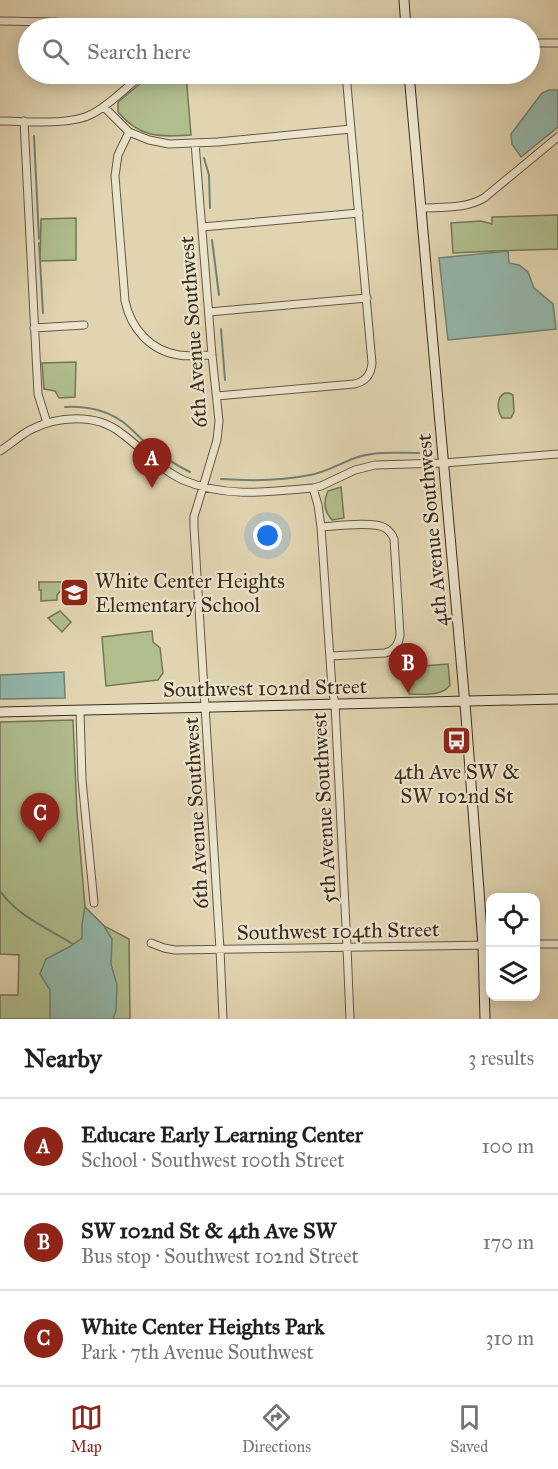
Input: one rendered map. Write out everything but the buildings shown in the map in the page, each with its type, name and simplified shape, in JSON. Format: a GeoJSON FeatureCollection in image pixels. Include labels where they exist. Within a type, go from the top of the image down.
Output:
{"type":"FeatureCollection","features":[{"type":"Feature","properties":{"kind":"street"},"geometry":{"type":"LineString","coordinates":[[404,0],[405,18]]}},
{"type":"Feature","properties":{"kind":"street"},"geometry":{"type":"LineString","coordinates":[[0,21],[18,21]]}},
{"type":"Feature","properties":{"kind":"street"},"geometry":{"type":"LineString","coordinates":[[540,43],[558,43]]}},
{"type":"Feature","properties":{"kind":"street"},"geometry":{"type":"LineString","coordinates":[[0,122],[56,122],[81,119],[104,107],[131,84]]}},
{"type":"Feature","properties":{"kind":"street"},"geometry":{"type":"LineString","coordinates":[[217,396],[354,384],[363,381],[368,376],[372,363],[347,84]]}},
{"type":"Feature","properties":{"kind":"street","name":"4th Avenue Southwest"},"geometry":{"type":"LineString","coordinates":[[410,84],[486,934]]}},
{"type":"Feature","properties":{"kind":"street"},"geometry":{"type":"LineString","coordinates":[[104,107],[129,132],[148,140],[169,144],[351,129]]}},
{"type":"Feature","properties":{"kind":"street"},"geometry":{"type":"LineString","coordinates":[[24,122],[38,393],[46,423]]}},
{"type":"Feature","properties":{"kind":"street"},"geometry":{"type":"LineString","coordinates":[[129,132],[118,155],[115,176],[125,302],[128,313],[133,324],[150,344],[181,356],[212,355]]}},
{"type":"Feature","properties":{"kind":"street"},"geometry":{"type":"LineString","coordinates":[[421,208],[474,204],[558,137]]}},
{"type":"Feature","properties":{"kind":"street","name":"6th Avenue Southwest"},"geometry":{"type":"LineString","coordinates":[[195,143],[219,421],[217,440],[195,516],[194,533],[223,1019]]}},
{"type":"Feature","properties":{"kind":"street"},"geometry":{"type":"LineString","coordinates":[[202,227],[359,213]]}},
{"type":"Feature","properties":{"kind":"street"},"geometry":{"type":"LineString","coordinates":[[209,312],[367,298]]}},
{"type":"Feature","properties":{"kind":"street"},"geometry":{"type":"LineString","coordinates":[[34,328],[84,325]]}},
{"type":"Feature","properties":{"kind":"street"},"geometry":{"type":"LineString","coordinates":[[0,451],[27,432],[46,423],[72,419],[99,422],[121,432],[168,472],[183,479],[203,487],[256,492],[314,488],[364,467],[386,464],[444,463],[558,454]]}},
{"type":"Feature","properties":{"kind":"street","name":"5th Avenue Southwest"},"geometry":{"type":"LineString","coordinates":[[314,488],[321,527],[335,704],[350,1019]]}},
{"type":"Feature","properties":{"kind":"street"},"geometry":{"type":"LineString","coordinates":[[321,527],[376,524],[387,528],[394,539],[400,635],[396,647],[385,653],[331,656]]}},
{"type":"Feature","properties":{"kind":"street","name":"Southwest 102nd Street"},"geometry":{"type":"LineString","coordinates":[[3,711],[558,699]]}},
{"type":"Feature","properties":{"kind":"street"},"geometry":{"type":"LineString","coordinates":[[80,710],[82,780],[94,903]]}},
{"type":"Feature","properties":{"kind":"street","name":"Southwest 104th Street"},"geometry":{"type":"LineString","coordinates":[[151,943],[175,950],[486,945]]}},
{"type":"Feature","properties":{"kind":"street"},"geometry":{"type":"LineString","coordinates":[[540,945],[558,944]]}},
{"type":"Feature","properties":{"kind":"street","name":"4th Avenue Southwest"},"geometry":{"type":"LineString","coordinates":[[485,1019],[487,947]]}},
{"type":"Feature","properties":{"kind":"green space"},"geometry":{"type":"Polygon","coordinates":[[[140,84],[187,84],[191,135],[169,136],[142,131],[126,121],[118,112],[118,102],[140,84]]]}},
{"type":"Feature","properties":{"kind":"green space"},"geometry":{"type":"Polygon","coordinates":[[[558,215],[558,249],[453,253],[451,223],[481,221],[492,224],[492,217],[558,215]]]}},
{"type":"Feature","properties":{"kind":"green space"},"geometry":{"type":"Polygon","coordinates":[[[76,218],[76,260],[40,261],[41,219],[76,218]]]}},
{"type":"Feature","properties":{"kind":"green space"},"geometry":{"type":"Polygon","coordinates":[[[76,362],[75,397],[59,398],[55,391],[44,389],[42,363],[76,362]]]}},
{"type":"Feature","properties":{"kind":"green space"},"geometry":{"type":"Polygon","coordinates":[[[505,393],[513,395],[514,412],[511,418],[502,418],[499,411],[500,397],[505,393]]]}},
{"type":"Feature","properties":{"kind":"green space"},"geometry":{"type":"Polygon","coordinates":[[[341,487],[344,518],[332,520],[326,510],[326,495],[328,491],[341,487]]]}},
{"type":"Feature","properties":{"kind":"green space"},"geometry":{"type":"Polygon","coordinates":[[[39,582],[62,582],[63,588],[57,595],[57,600],[41,601],[39,582]]]}},
{"type":"Feature","properties":{"kind":"green space"},"geometry":{"type":"Polygon","coordinates":[[[60,611],[71,622],[62,632],[48,618],[60,611]]]}},
{"type":"Feature","properties":{"kind":"green space"},"geometry":{"type":"Polygon","coordinates":[[[152,631],[153,642],[160,648],[163,673],[158,680],[106,686],[102,637],[152,631]]]}},
{"type":"Feature","properties":{"kind":"green space"},"geometry":{"type":"Polygon","coordinates":[[[448,664],[450,685],[446,689],[431,694],[409,694],[408,667],[448,664]]]}},
{"type":"Feature","properties":{"kind":"green space"},"geometry":{"type":"Polygon","coordinates":[[[73,720],[77,813],[85,907],[104,926],[129,939],[130,1019],[0,1019],[0,995],[18,995],[19,955],[0,954],[0,722],[73,720]]]}},
{"type":"Feature","properties":{"kind":"water"},"geometry":{"type":"Polygon","coordinates":[[[558,90],[558,127],[521,157],[512,144],[511,134],[542,93],[558,90]]]}},
{"type":"Feature","properties":{"kind":"water"},"geometry":{"type":"Polygon","coordinates":[[[508,251],[509,263],[519,265],[528,272],[534,288],[553,304],[556,329],[448,340],[439,258],[508,251]]]}},
{"type":"Feature","properties":{"kind":"water"},"geometry":{"type":"Polygon","coordinates":[[[64,672],[65,698],[0,699],[0,675],[64,672]]]}},
{"type":"Feature","properties":{"kind":"water"},"geometry":{"type":"Polygon","coordinates":[[[85,907],[104,926],[112,939],[111,964],[117,985],[116,1010],[113,1019],[50,1019],[50,990],[40,974],[46,959],[82,938],[85,907]]]}},
{"type":"Feature","properties":{"kind":"waterway"},"geometry":{"type":"LineString","coordinates":[[34,136],[39,239]]}},
{"type":"Feature","properties":{"kind":"waterway"},"geometry":{"type":"LineString","coordinates":[[204,158],[209,175],[210,208]]}},
{"type":"Feature","properties":{"kind":"waterway"},"geometry":{"type":"LineString","coordinates":[[212,240],[219,295]]}},
{"type":"Feature","properties":{"kind":"waterway"},"geometry":{"type":"LineString","coordinates":[[39,243],[43,313]]}},
{"type":"Feature","properties":{"kind":"waterway"},"geometry":{"type":"LineString","coordinates":[[221,329],[225,380]]}},
{"type":"Feature","properties":{"kind":"waterway"},"geometry":{"type":"LineString","coordinates":[[65,407],[80,407],[110,414],[126,424],[157,452],[190,472]]}},
{"type":"Feature","properties":{"kind":"waterway"},"geometry":{"type":"LineString","coordinates":[[221,479],[288,478],[316,474],[365,455],[419,453]]}},
{"type":"Feature","properties":{"kind":"waterway"},"geometry":{"type":"LineString","coordinates":[[0,891],[25,915],[73,944]]}},
{"type":"Feature","properties":{"kind":"place","name":"Educare Early Learning Center"},"geometry":{"type":"Point","coordinates":[152,488]}},
{"type":"Feature","properties":{"kind":"place","name":"White Center Heights Elementary School"},"geometry":{"type":"Point","coordinates":[74,593]}},
{"type":"Feature","properties":{"kind":"place","name":"SW 102nd St & 4th Ave SW"},"geometry":{"type":"Point","coordinates":[408,693]}},
{"type":"Feature","properties":{"kind":"place","name":"4th Ave SW & SW 102nd St"},"geometry":{"type":"Point","coordinates":[457,741]}},
{"type":"Feature","properties":{"kind":"place","name":"White Center Heights Park"},"geometry":{"type":"Point","coordinates":[40,843]}}]}
